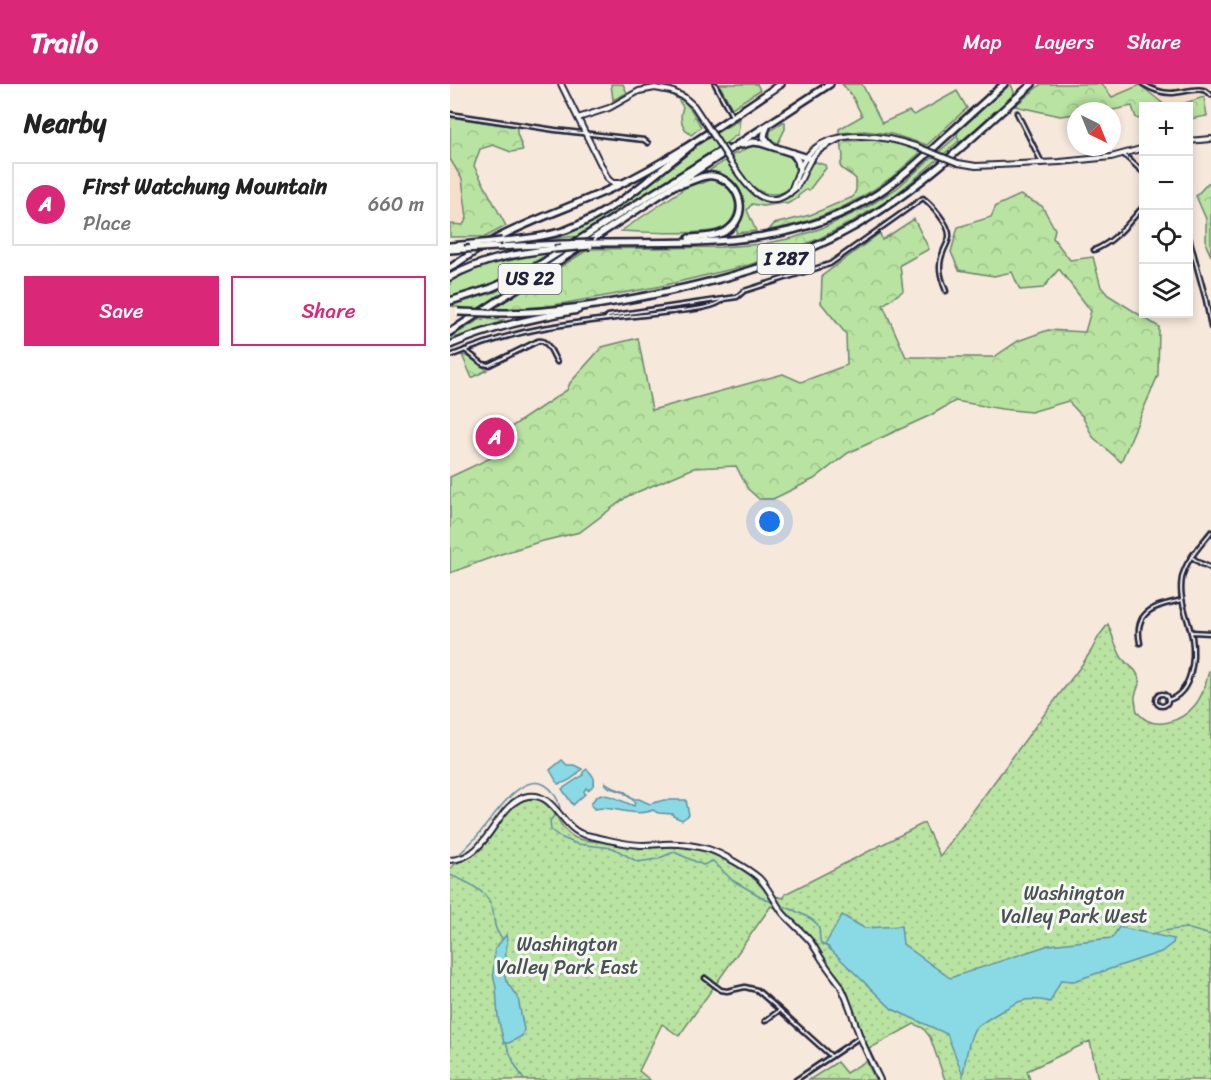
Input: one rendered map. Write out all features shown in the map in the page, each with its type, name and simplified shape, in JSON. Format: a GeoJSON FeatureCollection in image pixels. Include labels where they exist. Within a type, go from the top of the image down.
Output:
{"type":"FeatureCollection","features":[{"type":"Feature","properties":{"kind":"highway","name":"US 22"},"geometry":{"type":"LineString","coordinates":[[450,268],[482,246],[508,232],[626,182],[781,84]]}},
{"type":"Feature","properties":{"kind":"highway","name":"US 22"},"geometry":{"type":"LineString","coordinates":[[450,332],[830,84]]}},
{"type":"Feature","properties":{"kind":"highway","name":"I 287"},"geometry":{"type":"LineString","coordinates":[[450,248],[732,240],[763,237],[807,226],[832,218],[876,194],[898,178],[1004,84]]}},
{"type":"Feature","properties":{"kind":"highway","name":"I 287"},"geometry":{"type":"LineString","coordinates":[[450,312],[533,312],[603,304],[680,289],[790,258],[830,240],[876,214],[911,189],[1032,84]]}},
{"type":"Feature","properties":{"kind":"highway"},"geometry":{"type":"LineString","coordinates":[[771,145],[765,140],[764,135],[765,129],[773,121]]}},
{"type":"Feature","properties":{"kind":"highway"},"geometry":{"type":"LineString","coordinates":[[450,301],[482,292],[528,272],[752,130],[759,130]]}},
{"type":"Feature","properties":{"kind":"highway"},"geometry":{"type":"LineString","coordinates":[[450,248],[550,235],[591,219],[626,196],[702,136]]}},
{"type":"Feature","properties":{"kind":"highway"},"geometry":{"type":"LineString","coordinates":[[735,146],[753,142],[771,145],[808,158]]}},
{"type":"Feature","properties":{"kind":"highway"},"geometry":{"type":"LineString","coordinates":[[792,152],[800,170]]}},
{"type":"Feature","properties":{"kind":"highway"},"geometry":{"type":"LineString","coordinates":[[675,185],[684,184],[702,176],[717,177],[732,185],[740,202],[738,218],[729,229],[716,235],[688,238],[682,241]]}},
{"type":"Feature","properties":{"kind":"highway"},"geometry":{"type":"LineString","coordinates":[[450,277],[468,267],[490,260],[526,252],[592,245]]}},
{"type":"Feature","properties":{"kind":"highway"},"geometry":{"type":"LineString","coordinates":[[450,345],[508,325],[603,304]]}},
{"type":"Feature","properties":{"kind":"street"},"geometry":{"type":"LineString","coordinates":[[561,84],[608,179],[609,184],[604,192]]}},
{"type":"Feature","properties":{"kind":"street"},"geometry":{"type":"LineString","coordinates":[[715,84],[732,116]]}},
{"type":"Feature","properties":{"kind":"street"},"geometry":{"type":"LineString","coordinates":[[1143,84],[1158,91],[1172,93],[1204,88],[1211,95]]}},
{"type":"Feature","properties":{"kind":"street"},"geometry":{"type":"LineString","coordinates":[[578,118],[609,108],[639,91],[655,88],[671,91],[694,105],[744,183],[759,195],[774,199],[784,196],[797,187],[808,158]]}},
{"type":"Feature","properties":{"kind":"street"},"geometry":{"type":"LineString","coordinates":[[1017,112],[1042,163]]}},
{"type":"Feature","properties":{"kind":"street"},"geometry":{"type":"LineString","coordinates":[[450,114],[644,140],[648,143]]}},
{"type":"Feature","properties":{"kind":"street"},"geometry":{"type":"LineString","coordinates":[[790,192],[800,170],[821,143],[852,136],[878,137],[898,141],[958,163],[976,166],[1078,160],[1123,154],[1139,149]]}},
{"type":"Feature","properties":{"kind":"street"},"geometry":{"type":"LineString","coordinates":[[1193,141],[1211,139]]}},
{"type":"Feature","properties":{"kind":"street"},"geometry":{"type":"LineString","coordinates":[[1123,154],[1139,169]]}},
{"type":"Feature","properties":{"kind":"street"},"geometry":{"type":"LineString","coordinates":[[608,179],[615,184],[626,182]]}},
{"type":"Feature","properties":{"kind":"street"},"geometry":{"type":"LineString","coordinates":[[606,319],[608,316],[737,297],[744,291],[830,264],[923,198],[946,224],[950,233],[939,266],[946,291]]}},
{"type":"Feature","properties":{"kind":"street"},"geometry":{"type":"LineString","coordinates":[[1094,250],[1116,236],[1139,210]]}},
{"type":"Feature","properties":{"kind":"street"},"geometry":{"type":"LineString","coordinates":[[1193,252],[1211,327]]}},
{"type":"Feature","properties":{"kind":"street"},"geometry":{"type":"LineString","coordinates":[[450,356],[531,330],[694,309],[720,303],[724,299]]}},
{"type":"Feature","properties":{"kind":"street"},"geometry":{"type":"LineString","coordinates":[[465,350],[483,364],[489,365],[540,340],[546,342],[557,362]]}},
{"type":"Feature","properties":{"kind":"street"},"geometry":{"type":"LineString","coordinates":[[1168,700],[1164,694],[1156,698],[1157,704],[1161,706],[1180,694],[1190,676],[1193,655],[1191,632],[1180,590],[1182,577],[1192,557],[1211,532]]}},
{"type":"Feature","properties":{"kind":"street"},"geometry":{"type":"LineString","coordinates":[[1192,557],[1211,568]]}},
{"type":"Feature","properties":{"kind":"street"},"geometry":{"type":"LineString","coordinates":[[1140,643],[1139,627],[1143,616],[1158,606],[1182,600]]}},
{"type":"Feature","properties":{"kind":"street"},"geometry":{"type":"LineString","coordinates":[[1191,632],[1211,633]]}},
{"type":"Feature","properties":{"kind":"street"},"geometry":{"type":"LineString","coordinates":[[453,860],[466,857],[478,847],[511,805],[525,797],[535,796],[546,800],[570,828],[583,835],[627,844],[685,845],[711,850],[754,874],[784,914],[811,943],[839,984],[880,1080]]}},
{"type":"Feature","properties":{"kind":"street"},"geometry":{"type":"LineString","coordinates":[[705,978],[721,990],[745,987],[757,990],[831,1056]]}},
{"type":"Feature","properties":{"kind":"street"},"geometry":{"type":"LineString","coordinates":[[765,1021],[780,1010]]}},
{"type":"Feature","properties":{"kind":"street"},"geometry":{"type":"LineString","coordinates":[[796,1080],[860,1037]]}},
{"type":"Feature","properties":{"kind":"shaded area"},"geometry":{"type":"Polygon","coordinates":[[[1104,84],[1139,84],[1113,96],[1104,84]]]}},
{"type":"Feature","properties":{"kind":"shaded area"},"geometry":{"type":"Polygon","coordinates":[[[1139,84],[1211,84],[1211,94],[1182,102],[1163,102],[1139,84]]]}},
{"type":"Feature","properties":{"kind":"shaded area"},"geometry":{"type":"Polygon","coordinates":[[[450,159],[462,179],[467,218],[463,225],[450,224],[450,159]]]}},
{"type":"Feature","properties":{"kind":"green space"},"geometry":{"type":"Polygon","coordinates":[[[611,84],[623,84],[627,93],[613,100],[611,84]]]}},
{"type":"Feature","properties":{"kind":"green space"},"geometry":{"type":"Polygon","coordinates":[[[719,84],[757,84],[760,90],[732,108],[719,84]]]}},
{"type":"Feature","properties":{"kind":"green space"},"geometry":{"type":"Polygon","coordinates":[[[842,84],[862,84],[882,123],[909,111],[914,115],[957,91],[967,108],[927,145],[891,134],[864,131],[839,133],[839,129],[862,116],[851,94],[842,84]]]}},
{"type":"Feature","properties":{"kind":"green space"},"geometry":{"type":"Polygon","coordinates":[[[1009,84],[1014,92],[1013,96],[959,143],[958,131],[1009,84]]]}},
{"type":"Feature","properties":{"kind":"green space"},"geometry":{"type":"Polygon","coordinates":[[[1041,84],[1102,84],[1112,97],[1140,85],[1161,102],[1139,102],[1139,119],[1136,118],[1132,106],[1121,108],[1121,102],[1067,102],[1067,115],[1060,116],[1015,106],[1041,84]]]}},
{"type":"Feature","properties":{"kind":"green space"},"geometry":{"type":"Polygon","coordinates":[[[670,94],[685,103],[701,127],[691,135],[682,122],[683,107],[678,99],[670,94]]]}},
{"type":"Feature","properties":{"kind":"green space"},"geometry":{"type":"Polygon","coordinates":[[[1204,97],[1207,116],[1193,118],[1193,102],[1188,102],[1204,97]]]}},
{"type":"Feature","properties":{"kind":"green space"},"geometry":{"type":"Polygon","coordinates":[[[450,117],[517,127],[523,150],[511,152],[493,145],[480,149],[474,166],[506,226],[485,237],[450,237],[450,224],[463,225],[467,218],[462,179],[450,159],[450,117]]]}},
{"type":"Feature","properties":{"kind":"green space"},"geometry":{"type":"Polygon","coordinates":[[[740,119],[738,134],[718,149],[580,236],[549,239],[548,237],[573,231],[603,216],[696,145],[740,119]]]}},
{"type":"Feature","properties":{"kind":"green space"},"geometry":{"type":"Polygon","coordinates":[[[785,122],[785,129],[778,143],[770,140],[770,131],[785,122]]]}},
{"type":"Feature","properties":{"kind":"green space"},"geometry":{"type":"Polygon","coordinates":[[[957,136],[959,141],[887,201],[848,224],[788,251],[749,265],[657,287],[537,308],[498,310],[496,307],[589,249],[721,247],[762,244],[793,238],[825,227],[869,206],[897,188],[957,136]]]}},
{"type":"Feature","properties":{"kind":"green space"},"geometry":{"type":"Polygon","coordinates":[[[878,140],[921,152],[889,179],[847,205],[801,223],[769,230],[774,224],[810,215],[853,197],[856,190],[856,179],[840,166],[843,157],[841,141],[878,140]]]}},
{"type":"Feature","properties":{"kind":"green space"},"geometry":{"type":"Polygon","coordinates":[[[758,145],[783,153],[796,165],[798,171],[791,185],[782,193],[771,194],[758,190],[747,180],[731,156],[758,145]]]}},
{"type":"Feature","properties":{"kind":"green space"},"geometry":{"type":"Polygon","coordinates":[[[726,160],[747,188],[761,198],[769,200],[787,198],[792,194],[800,185],[813,161],[825,165],[826,168],[809,190],[787,204],[763,206],[752,204],[747,210],[756,231],[736,233],[744,206],[741,192],[732,181],[710,170],[726,160]]]}},
{"type":"Feature","properties":{"kind":"green space"},"geometry":{"type":"Polygon","coordinates":[[[711,179],[728,189],[735,203],[732,219],[723,228],[690,233],[621,231],[691,184],[703,183],[711,179]]]}},
{"type":"Feature","properties":{"kind":"green space"},"geometry":{"type":"Polygon","coordinates":[[[1211,182],[1211,256],[1206,245],[1206,219],[1196,196],[1211,182]]]}},
{"type":"Feature","properties":{"kind":"green space"},"geometry":{"type":"Polygon","coordinates":[[[1020,195],[1042,206],[1055,229],[1053,238],[1070,260],[1093,257],[1101,287],[1108,295],[1139,314],[1139,318],[1145,318],[1159,327],[1158,375],[1121,462],[1093,437],[1082,416],[1068,401],[1031,412],[955,401],[931,415],[848,453],[814,479],[773,499],[759,499],[748,489],[736,466],[694,468],[628,496],[580,532],[539,542],[450,573],[450,477],[497,455],[506,442],[502,433],[567,390],[570,383],[602,347],[638,338],[652,410],[783,374],[801,382],[847,365],[846,334],[821,303],[822,276],[880,233],[882,240],[914,219],[929,249],[900,265],[903,291],[883,305],[906,357],[994,357],[1018,341],[1048,330],[1085,332],[1091,311],[1059,269],[1043,288],[1020,290],[1012,272],[994,276],[959,270],[951,252],[958,227],[991,217],[996,206],[1020,195]]]}},
{"type":"Feature","properties":{"kind":"green space"},"geometry":{"type":"Polygon","coordinates":[[[556,251],[490,284],[450,297],[450,280],[475,268],[517,259],[524,255],[556,251]]]}},
{"type":"Feature","properties":{"kind":"green space"},"geometry":{"type":"Polygon","coordinates":[[[563,256],[479,310],[450,306],[495,292],[563,256]]]}},
{"type":"Feature","properties":{"kind":"green space"},"geometry":{"type":"Polygon","coordinates":[[[480,319],[505,320],[450,342],[450,338],[480,319]]]}},
{"type":"Feature","properties":{"kind":"green space"},"geometry":{"type":"Polygon","coordinates":[[[462,355],[469,357],[487,370],[472,378],[462,355]]]}},
{"type":"Feature","properties":{"kind":"green space","name":"Washington Valley Park West"},"geometry":{"type":"Polygon","coordinates":[[[1108,624],[1122,658],[1138,675],[1136,707],[1138,713],[1145,719],[1160,723],[1183,716],[1198,701],[1209,671],[1211,672],[1211,1080],[1098,1080],[1090,1041],[1027,1071],[1030,1080],[945,1080],[930,1037],[923,1028],[914,1024],[869,1049],[853,1013],[848,993],[814,943],[785,912],[775,896],[784,898],[785,894],[924,823],[940,856],[1081,666],[1108,624]]]}},
{"type":"Feature","properties":{"kind":"green space","name":"Washington Valley Park East"},"geometry":{"type":"Polygon","coordinates":[[[538,793],[548,801],[569,834],[576,838],[639,847],[684,847],[706,852],[746,872],[763,888],[778,909],[771,906],[679,1036],[662,1024],[639,1071],[650,1080],[450,1080],[450,868],[473,855],[502,818],[519,801],[538,793]]]}},
{"type":"Feature","properties":{"kind":"green space"},"geometry":{"type":"Polygon","coordinates":[[[866,1061],[874,1080],[809,1080],[837,1062],[846,1073],[866,1061]]]}},
{"type":"Feature","properties":{"kind":"water"},"geometry":{"type":"Polygon","coordinates":[[[562,760],[567,765],[574,765],[582,769],[572,779],[558,784],[550,770],[562,760]]]}},
{"type":"Feature","properties":{"kind":"water"},"geometry":{"type":"Polygon","coordinates":[[[587,769],[593,777],[593,785],[588,790],[586,788],[585,794],[573,805],[562,789],[583,775],[587,769]]]}},
{"type":"Feature","properties":{"kind":"water"},"geometry":{"type":"Polygon","coordinates":[[[605,782],[625,792],[634,799],[650,804],[664,800],[686,800],[689,815],[682,820],[673,814],[658,813],[653,810],[639,813],[594,809],[591,805],[601,794],[634,806],[635,802],[623,792],[610,788],[605,782]]]}},
{"type":"Feature","properties":{"kind":"water"},"geometry":{"type":"Polygon","coordinates":[[[842,915],[864,928],[901,926],[903,944],[950,978],[1049,945],[1112,938],[1119,927],[1174,939],[1173,943],[1161,952],[1074,981],[1061,980],[1050,1002],[1025,1000],[989,1019],[974,1030],[963,1075],[947,1034],[892,1009],[825,945],[842,915]]]}},
{"type":"Feature","properties":{"kind":"water"},"geometry":{"type":"Polygon","coordinates":[[[506,935],[504,972],[506,981],[518,998],[524,1030],[522,1036],[509,1043],[504,1043],[498,1018],[493,974],[495,949],[506,935]]]}},
{"type":"Feature","properties":{"kind":"waterway"},"geometry":{"type":"LineString","coordinates":[[457,857],[509,797],[527,784],[536,783],[548,787],[557,798],[559,809]]}},
{"type":"Feature","properties":{"kind":"waterway"},"geometry":{"type":"LineString","coordinates":[[556,813],[550,821],[551,830],[560,837],[577,844],[613,848],[638,862],[657,859],[674,852],[703,865],[713,861],[732,880],[774,903]]}},
{"type":"Feature","properties":{"kind":"waterway"},"geometry":{"type":"LineString","coordinates":[[450,875],[487,897],[492,907],[496,929],[502,938]]}},
{"type":"Feature","properties":{"kind":"waterway"},"geometry":{"type":"LineString","coordinates":[[778,904],[814,921],[819,927],[821,943],[829,947]]}},
{"type":"Feature","properties":{"kind":"waterway"},"geometry":{"type":"LineString","coordinates":[[1151,935],[1186,928],[1211,935]]}},
{"type":"Feature","properties":{"kind":"waterway"},"geometry":{"type":"LineString","coordinates":[[506,1043],[524,1080]]}},
{"type":"Feature","properties":{"kind":"place","name":"First Watchung Mountain"},"geometry":{"type":"Point","coordinates":[495,437]}}]}
